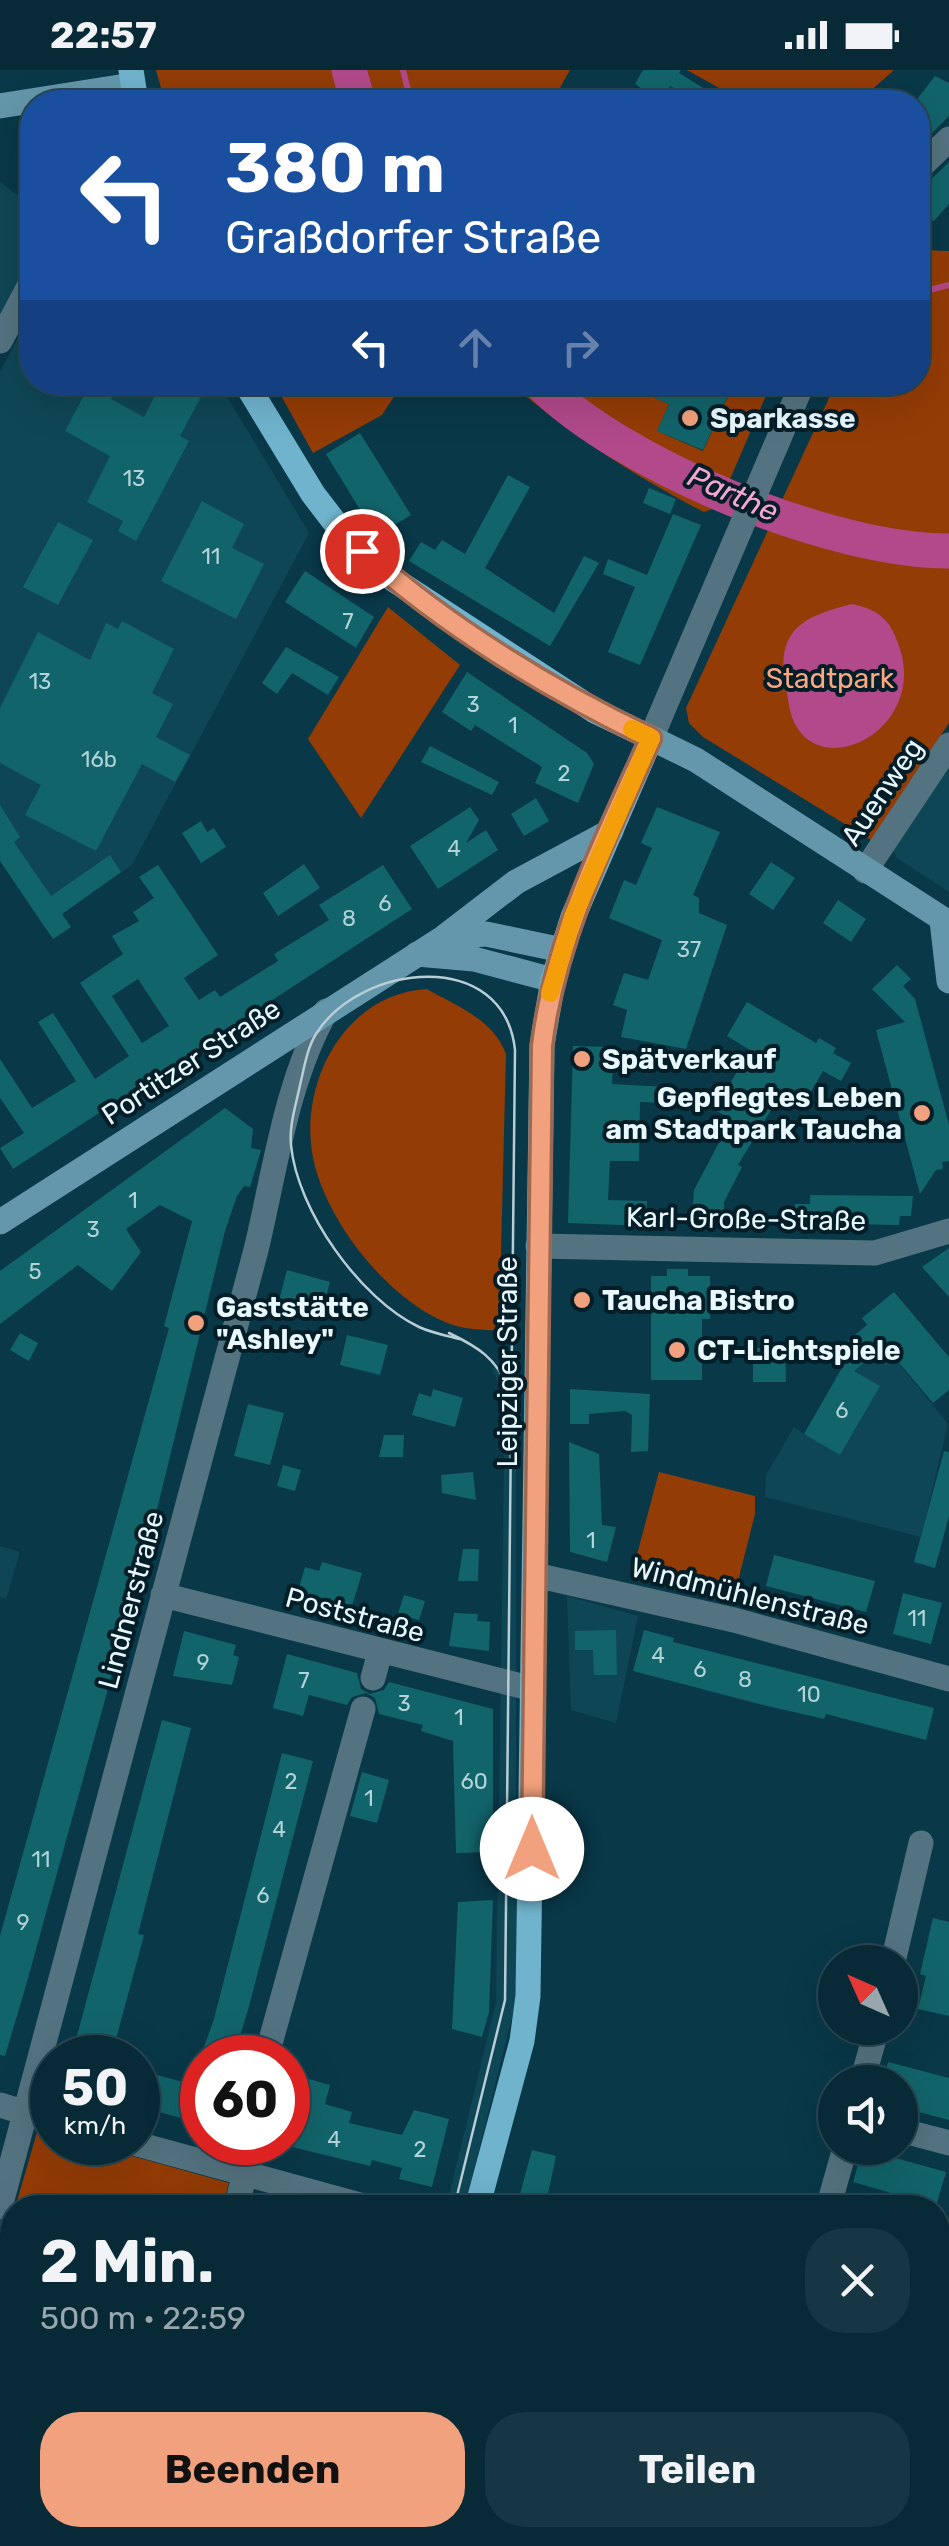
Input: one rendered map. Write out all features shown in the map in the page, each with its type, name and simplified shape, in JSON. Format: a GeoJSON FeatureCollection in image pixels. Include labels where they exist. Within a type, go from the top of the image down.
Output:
{"type":"FeatureCollection","features":[{"type":"Feature","properties":{"kind":"main road"},"geometry":{"type":"LineString","coordinates":[[106,90],[133,86]]}},
{"type":"Feature","properties":{"kind":"main road"},"geometry":{"type":"LineString","coordinates":[[252,395],[292,464],[333,521],[393,579],[594,711],[696,760],[946,922],[949,981]]}},
{"type":"Feature","properties":{"kind":"main road","name":"Leipziger Straße"},"geometry":{"type":"LineString","coordinates":[[481,2195],[522,2041],[528,1996],[542,1046],[562,950],[651,738]]}},
{"type":"Feature","properties":{"kind":"main road","name":"Portitzer Straße"},"geometry":{"type":"LineString","coordinates":[[0,1222],[443,938],[516,882],[611,831]]}},
{"type":"Feature","properties":{"kind":"main road","name":"Portitzer Straße"},"geometry":{"type":"LineString","coordinates":[[443,938],[486,934],[562,950]]}},
{"type":"Feature","properties":{"kind":"main road"},"geometry":{"type":"LineString","coordinates":[[417,954],[474,959],[554,980]]}},
{"type":"Feature","properties":{"kind":"street"},"geometry":{"type":"LineString","coordinates":[[930,157],[949,139]]}},
{"type":"Feature","properties":{"kind":"street"},"geometry":{"type":"LineString","coordinates":[[0,341],[20,304]]}},
{"type":"Feature","properties":{"kind":"street","name":"Leipziger Straße"},"geometry":{"type":"LineString","coordinates":[[651,738],[798,395]]}},
{"type":"Feature","properties":{"kind":"street","name":"Auenweg"},"geometry":{"type":"LineString","coordinates":[[865,871],[949,745]]}},
{"type":"Feature","properties":{"kind":"street","name":"Lindnerstraße"},"geometry":{"type":"LineString","coordinates":[[4,2195],[294,1092],[312,1035],[326,1011]]}},
{"type":"Feature","properties":{"kind":"street","name":"Karl-Große-Straße"},"geometry":{"type":"LineString","coordinates":[[538,1246],[875,1253],[949,1231]]}},
{"type":"Feature","properties":{"kind":"street","name":"Windmühlenstraße"},"geometry":{"type":"LineString","coordinates":[[536,1574],[734,1620],[949,1679]]}},
{"type":"Feature","properties":{"kind":"street","name":"Poststraße"},"geometry":{"type":"LineString","coordinates":[[163,1595],[532,1689]]}},
{"type":"Feature","properties":{"kind":"street"},"geometry":{"type":"LineString","coordinates":[[373,1678],[380,1652]]}},
{"type":"Feature","properties":{"kind":"street"},"geometry":{"type":"LineString","coordinates":[[272,2035],[364,1709]]}},
{"type":"Feature","properties":{"kind":"street"},"geometry":{"type":"LineString","coordinates":[[897,1945],[921,1843]]}},
{"type":"Feature","properties":{"kind":"street"},"geometry":{"type":"LineString","coordinates":[[0,2106],[30,2113]]}},
{"type":"Feature","properties":{"kind":"street"},"geometry":{"type":"LineString","coordinates":[[918,2134],[949,2142]]}},
{"type":"Feature","properties":{"kind":"street"},"geometry":{"type":"LineString","coordinates":[[160,2150],[324,2195]]}},
{"type":"Feature","properties":{"kind":"street"},"geometry":{"type":"LineString","coordinates":[[237,2195],[240,2165]]}},
{"type":"Feature","properties":{"kind":"street"},"geometry":{"type":"LineString","coordinates":[[832,2195],[840,2165]]}},
{"type":"Feature","properties":{"kind":"shaded area"},"geometry":{"type":"Polygon","coordinates":[[[0,182],[20,197],[20,281],[0,319],[0,182]]]}},
{"type":"Feature","properties":{"kind":"shaded area"},"geometry":{"type":"Polygon","coordinates":[[[20,334],[20,395],[226,395],[309,533],[132,865],[44,927],[0,860],[0,372],[20,334]]]}},
{"type":"Feature","properties":{"kind":"shaded area"},"geometry":{"type":"Polygon","coordinates":[[[852,604],[869,609],[887,622],[899,646],[904,675],[899,701],[886,722],[868,738],[848,746],[827,747],[808,740],[794,722],[785,684],[785,650],[797,628],[807,620],[852,604]]]}},
{"type":"Feature","properties":{"kind":"shaded area"},"geometry":{"type":"Polygon","coordinates":[[[949,764],[949,892],[897,858],[893,850],[949,764]]]}},
{"type":"Feature","properties":{"kind":"shaded area"},"geometry":{"type":"Polygon","coordinates":[[[885,1346],[948,1424],[921,1537],[765,1497],[766,1475],[794,1427],[804,1434],[843,1365],[857,1369],[885,1346]]]}},
{"type":"Feature","properties":{"kind":"shaded area"},"geometry":{"type":"Polygon","coordinates":[[[492,1368],[516,1368],[516,2000],[468,2195],[449,2195],[496,2002],[505,1401],[492,1368]]]}},
{"type":"Feature","properties":{"kind":"shaded area"},"geometry":{"type":"Polygon","coordinates":[[[0,1546],[20,1552],[6,1599],[0,1597],[0,1546]]]}},
{"type":"Feature","properties":{"kind":"shaded area"},"geometry":{"type":"Polygon","coordinates":[[[567,1596],[638,1616],[616,1723],[571,1710],[567,1596]]]}},
{"type":"Feature","properties":{"kind":"green space"},"geometry":{"type":"Polygon","coordinates":[[[156,70],[339,70],[345,90],[162,90],[156,70]]]}},
{"type":"Feature","properties":{"kind":"green space"},"geometry":{"type":"Polygon","coordinates":[[[341,70],[570,70],[559,90],[348,90],[341,70]]]}},
{"type":"Feature","properties":{"kind":"green space"},"geometry":{"type":"Polygon","coordinates":[[[687,70],[894,70],[872,90],[723,90],[687,70]]]}},
{"type":"Feature","properties":{"kind":"green space","name":"Stadtpark"},"geometry":{"type":"Polygon","coordinates":[[[930,250],[949,251],[949,723],[871,840],[703,737],[689,723],[686,708],[830,395],[930,395],[930,250]]]}},
{"type":"Feature","properties":{"kind":"green space"},"geometry":{"type":"Polygon","coordinates":[[[281,395],[395,395],[382,415],[313,453],[281,395]]]}},
{"type":"Feature","properties":{"kind":"green space"},"geometry":{"type":"Polygon","coordinates":[[[525,395],[656,395],[655,398],[669,404],[657,431],[703,451],[729,395],[766,395],[718,507],[704,512],[652,484],[525,395]]]}},
{"type":"Feature","properties":{"kind":"green space"},"geometry":{"type":"Polygon","coordinates":[[[388,607],[460,665],[361,818],[308,739],[388,607]]]}},
{"type":"Feature","properties":{"kind":"green space"},"geometry":{"type":"Polygon","coordinates":[[[427,989],[483,1023],[506,1054],[499,1331],[453,1325],[404,1297],[360,1252],[341,1225],[316,1170],[311,1144],[315,1090],[338,1041],[376,1005],[400,994],[427,989]]]}},
{"type":"Feature","properties":{"kind":"green space"},"geometry":{"type":"Polygon","coordinates":[[[659,1472],[755,1496],[755,1514],[736,1589],[721,1586],[716,1600],[631,1577],[659,1472]]]}},
{"type":"Feature","properties":{"kind":"green space"},"geometry":{"type":"Polygon","coordinates":[[[30,2156],[30,2165],[160,2164],[229,2183],[226,2195],[19,2195],[30,2156]]]}},
{"type":"Feature","properties":{"kind":"building"},"geometry":{"type":"Polygon","coordinates":[[[643,70],[681,70],[679,73],[707,90],[677,90],[670,86],[667,90],[644,90],[635,84],[643,70]]]}},
{"type":"Feature","properties":{"kind":"building"},"geometry":{"type":"Polygon","coordinates":[[[935,76],[949,83],[949,116],[930,135],[930,90],[924,90],[935,76]]]}},
{"type":"Feature","properties":{"kind":"building"},"geometry":{"type":"Polygon","coordinates":[[[949,162],[949,204],[934,221],[930,220],[930,180],[949,162]]]}},
{"type":"Feature","properties":{"kind":"building"},"geometry":{"type":"Polygon","coordinates":[[[84,395],[113,395],[111,399],[144,417],[155,395],[202,395],[180,436],[189,441],[136,541],[118,531],[123,521],[87,502],[110,456],[65,431],[84,395]]]}},
{"type":"Feature","properties":{"kind":"building","name":"Sparkasse"},"geometry":{"type":"Polygon","coordinates":[[[728,395],[703,450],[657,431],[669,404],[655,398],[728,395]]]}},
{"type":"Feature","properties":{"kind":"building"},"geometry":{"type":"Polygon","coordinates":[[[360,433],[411,515],[376,536],[326,454],[360,433]]]}},
{"type":"Feature","properties":{"kind":"building"},"geometry":{"type":"Polygon","coordinates":[[[508,475],[530,487],[485,568],[554,613],[584,556],[599,563],[550,646],[409,561],[421,542],[435,550],[442,540],[465,554],[508,475]]]}},
{"type":"Feature","properties":{"kind":"building"},"geometry":{"type":"Polygon","coordinates":[[[649,488],[676,499],[670,514],[643,503],[649,488]]]}},
{"type":"Feature","properties":{"kind":"building"},"geometry":{"type":"Polygon","coordinates":[[[202,501],[244,524],[232,548],[264,564],[236,619],[161,581],[202,501]]]}},
{"type":"Feature","properties":{"kind":"building"},"geometry":{"type":"Polygon","coordinates":[[[673,514],[701,525],[640,665],[608,652],[635,587],[603,574],[608,559],[647,575],[673,514]]]}},
{"type":"Feature","properties":{"kind":"building"},"geometry":{"type":"Polygon","coordinates":[[[58,522],[93,540],[58,605],[23,587],[58,522]]]}},
{"type":"Feature","properties":{"kind":"building"},"geometry":{"type":"Polygon","coordinates":[[[305,571],[374,617],[356,648],[285,602],[305,571]]]}},
{"type":"Feature","properties":{"kind":"building"},"geometry":{"type":"Polygon","coordinates":[[[122,621],[174,649],[152,693],[173,704],[156,737],[190,755],[175,782],[142,764],[96,851],[25,815],[41,785],[0,763],[0,708],[38,632],[90,660],[106,623],[118,629],[122,621]]]}},
{"type":"Feature","properties":{"kind":"building"},"geometry":{"type":"Polygon","coordinates":[[[286,647],[339,677],[328,695],[292,673],[277,694],[262,683],[286,647]]]}},
{"type":"Feature","properties":{"kind":"building"},"geometry":{"type":"Polygon","coordinates":[[[467,672],[587,753],[594,764],[578,803],[535,783],[542,767],[475,725],[471,731],[442,712],[467,672]]]}},
{"type":"Feature","properties":{"kind":"building"},"geometry":{"type":"Polygon","coordinates":[[[430,746],[499,782],[492,795],[421,762],[430,746]]]}},
{"type":"Feature","properties":{"kind":"building"},"geometry":{"type":"Polygon","coordinates":[[[536,798],[549,821],[524,836],[511,814],[536,798]]]}},
{"type":"Feature","properties":{"kind":"building"},"geometry":{"type":"Polygon","coordinates":[[[0,805],[20,837],[14,842],[51,896],[110,855],[121,872],[62,914],[71,927],[53,939],[0,861],[0,805]]]}},
{"type":"Feature","properties":{"kind":"building"},"geometry":{"type":"Polygon","coordinates":[[[470,807],[479,820],[466,843],[486,830],[498,850],[438,889],[410,846],[470,807]]]}},
{"type":"Feature","properties":{"kind":"building"},"geometry":{"type":"Polygon","coordinates":[[[657,807],[720,832],[693,895],[699,898],[699,913],[727,925],[686,1049],[621,1037],[627,1010],[613,1005],[624,973],[648,980],[662,940],[609,918],[624,880],[636,885],[652,848],[641,843],[657,807]]]}},
{"type":"Feature","properties":{"kind":"building"},"geometry":{"type":"Polygon","coordinates":[[[201,821],[207,832],[214,828],[226,847],[201,863],[182,833],[201,821]]]}},
{"type":"Feature","properties":{"kind":"building"},"geometry":{"type":"Polygon","coordinates":[[[771,862],[795,878],[773,910],[749,894],[771,862]]]}},
{"type":"Feature","properties":{"kind":"building"},"geometry":{"type":"Polygon","coordinates":[[[304,864],[320,888],[278,916],[263,893],[304,864]]]}},
{"type":"Feature","properties":{"kind":"building"},"geometry":{"type":"Polygon","coordinates":[[[158,865],[218,955],[184,978],[199,1000],[215,990],[220,997],[278,961],[274,954],[329,920],[319,905],[383,865],[412,909],[13,1169],[0,1148],[24,1133],[0,1098],[0,1059],[32,1108],[76,1081],[38,1022],[53,1013],[95,1079],[129,1056],[80,983],[123,954],[112,936],[139,921],[133,912],[154,898],[139,877],[158,865]],[[138,979],[112,996],[142,1043],[169,1026],[138,979]]]}},
{"type":"Feature","properties":{"kind":"building"},"geometry":{"type":"Polygon","coordinates":[[[838,900],[866,919],[851,942],[823,923],[838,900]]]}},
{"type":"Feature","properties":{"kind":"building","name":"Gepflegtes Leben am Stadtpark Taucha"},"geometry":{"type":"Polygon","coordinates":[[[897,965],[911,979],[903,986],[915,999],[949,1125],[949,1161],[942,1162],[943,1169],[936,1170],[920,1194],[876,1030],[905,1022],[872,989],[897,965]]]}},
{"type":"Feature","properties":{"kind":"building"},"geometry":{"type":"Polygon","coordinates":[[[747,1002],[816,1043],[819,1038],[836,1048],[833,1053],[851,1063],[841,1081],[823,1071],[805,1102],[783,1090],[738,1165],[742,1167],[724,1202],[724,1221],[692,1222],[694,1190],[724,1133],[718,1131],[727,1116],[714,1110],[750,1050],[727,1036],[747,1002]]]}},
{"type":"Feature","properties":{"kind":"building"},"geometry":{"type":"Polygon","coordinates":[[[573,1046],[614,1047],[612,1084],[667,1087],[666,1103],[640,1102],[639,1161],[610,1161],[608,1200],[647,1201],[646,1226],[568,1223],[573,1046]]]}},
{"type":"Feature","properties":{"kind":"building"},"geometry":{"type":"Polygon","coordinates":[[[225,1108],[253,1129],[251,1148],[261,1150],[250,1187],[244,1186],[237,1196],[225,1231],[153,1526],[25,1989],[5,2056],[0,2055],[0,1936],[169,1328],[164,1326],[192,1221],[160,1205],[126,1229],[141,1252],[112,1291],[78,1265],[0,1324],[0,1271],[225,1108]]]}},
{"type":"Feature","properties":{"kind":"building"},"geometry":{"type":"Polygon","coordinates":[[[810,1195],[913,1196],[911,1216],[900,1216],[899,1225],[795,1223],[795,1204],[810,1204],[810,1195]]]}},
{"type":"Feature","properties":{"kind":"building"},"geometry":{"type":"Polygon","coordinates":[[[949,1248],[949,1297],[922,1267],[949,1248]]]}},
{"type":"Feature","properties":{"kind":"building","name":"CT-Lichtspiele"},"geometry":{"type":"Polygon","coordinates":[[[667,1269],[688,1269],[688,1276],[710,1276],[710,1319],[702,1319],[702,1380],[651,1380],[651,1276],[667,1276],[667,1269]]]}},
{"type":"Feature","properties":{"kind":"building"},"geometry":{"type":"Polygon","coordinates":[[[287,1270],[330,1282],[321,1316],[278,1304],[287,1270]]]}},
{"type":"Feature","properties":{"kind":"building"},"geometry":{"type":"Polygon","coordinates":[[[894,1292],[949,1357],[949,1390],[933,1403],[885,1346],[854,1371],[880,1386],[840,1455],[804,1434],[848,1358],[839,1348],[867,1325],[862,1318],[894,1292]]]}},
{"type":"Feature","properties":{"kind":"building"},"geometry":{"type":"Polygon","coordinates":[[[20,1333],[38,1343],[29,1361],[10,1350],[20,1333]]]}},
{"type":"Feature","properties":{"kind":"building"},"geometry":{"type":"Polygon","coordinates":[[[347,1335],[388,1345],[380,1375],[340,1365],[347,1335]]]}},
{"type":"Feature","properties":{"kind":"building"},"geometry":{"type":"Polygon","coordinates":[[[753,1348],[785,1348],[786,1382],[753,1382],[753,1348]]]}},
{"type":"Feature","properties":{"kind":"building"},"geometry":{"type":"Polygon","coordinates":[[[433,1389],[463,1398],[455,1427],[412,1415],[419,1393],[431,1397],[433,1389]]]}},
{"type":"Feature","properties":{"kind":"building"},"geometry":{"type":"Polygon","coordinates":[[[570,1389],[650,1394],[648,1451],[631,1452],[632,1415],[625,1411],[589,1414],[589,1424],[570,1424],[570,1389]]]}},
{"type":"Feature","properties":{"kind":"building"},"geometry":{"type":"Polygon","coordinates":[[[248,1404],[284,1413],[270,1465],[234,1456],[248,1404]]]}},
{"type":"Feature","properties":{"kind":"building"},"geometry":{"type":"Polygon","coordinates":[[[384,1435],[404,1435],[403,1457],[379,1457],[384,1435]]]}},
{"type":"Feature","properties":{"kind":"building"},"geometry":{"type":"Polygon","coordinates":[[[569,1442],[599,1454],[602,1525],[616,1527],[607,1562],[570,1552],[569,1442]]]}},
{"type":"Feature","properties":{"kind":"building"},"geometry":{"type":"Polygon","coordinates":[[[944,1451],[949,1452],[949,1516],[935,1568],[914,1562],[944,1451]]]}},
{"type":"Feature","properties":{"kind":"building"},"geometry":{"type":"Polygon","coordinates":[[[283,1465],[301,1470],[295,1491],[277,1486],[283,1465]]]}},
{"type":"Feature","properties":{"kind":"building"},"geometry":{"type":"Polygon","coordinates":[[[473,1472],[476,1500],[442,1493],[441,1475],[473,1472]]]}},
{"type":"Feature","properties":{"kind":"building"},"geometry":{"type":"Polygon","coordinates":[[[463,1549],[479,1549],[478,1581],[458,1581],[463,1549]]]}},
{"type":"Feature","properties":{"kind":"building"},"geometry":{"type":"Polygon","coordinates":[[[774,1555],[875,1581],[866,1612],[766,1586],[774,1555]]]}},
{"type":"Feature","properties":{"kind":"building"},"geometry":{"type":"Polygon","coordinates":[[[322,1562],[362,1573],[352,1606],[298,1591],[305,1567],[319,1571],[322,1562]]]}},
{"type":"Feature","properties":{"kind":"building"},"geometry":{"type":"Polygon","coordinates":[[[903,1593],[942,1603],[931,1644],[893,1634],[903,1593]]]}},
{"type":"Feature","properties":{"kind":"building"},"geometry":{"type":"Polygon","coordinates":[[[404,1595],[425,1601],[419,1620],[398,1614],[404,1595]]]}},
{"type":"Feature","properties":{"kind":"building"},"geometry":{"type":"Polygon","coordinates":[[[454,1613],[478,1614],[477,1621],[490,1622],[489,1651],[449,1646],[454,1613]]]}},
{"type":"Feature","properties":{"kind":"building"},"geometry":{"type":"Polygon","coordinates":[[[616,1630],[617,1675],[594,1675],[593,1650],[575,1650],[575,1631],[616,1630]]]}},
{"type":"Feature","properties":{"kind":"building"},"geometry":{"type":"Polygon","coordinates":[[[644,1630],[674,1638],[673,1642],[934,1708],[926,1740],[826,1714],[824,1719],[759,1704],[633,1671],[644,1630]]]}},
{"type":"Feature","properties":{"kind":"building"},"geometry":{"type":"Polygon","coordinates":[[[184,1631],[236,1645],[233,1655],[239,1657],[232,1685],[173,1676],[184,1631]]]}},
{"type":"Feature","properties":{"kind":"building"},"geometry":{"type":"Polygon","coordinates":[[[287,1654],[357,1673],[361,1689],[370,1694],[384,1690],[389,1682],[493,1709],[493,1852],[456,1853],[453,1741],[421,1731],[423,1725],[379,1714],[375,1698],[366,1693],[352,1697],[347,1705],[309,1695],[303,1716],[273,1708],[287,1654]]]}},
{"type":"Feature","properties":{"kind":"building"},"geometry":{"type":"Polygon","coordinates":[[[162,1720],[191,1728],[138,1934],[144,1935],[117,2035],[77,2035],[162,1720]]]}},
{"type":"Feature","properties":{"kind":"building"},"geometry":{"type":"Polygon","coordinates":[[[282,1753],[313,1761],[240,2035],[208,2035],[282,1753]]]}},
{"type":"Feature","properties":{"kind":"building"},"geometry":{"type":"Polygon","coordinates":[[[362,1772],[389,1780],[377,1823],[350,1816],[362,1772]]]}},
{"type":"Feature","properties":{"kind":"building"},"geometry":{"type":"Polygon","coordinates":[[[493,1900],[489,2012],[482,2037],[452,2029],[458,1902],[493,1900]]]}},
{"type":"Feature","properties":{"kind":"building"},"geometry":{"type":"Polygon","coordinates":[[[933,1918],[949,1922],[949,2016],[918,2009],[926,1976],[920,1974],[933,1918]]]}},
{"type":"Feature","properties":{"kind":"building"},"geometry":{"type":"Polygon","coordinates":[[[918,2070],[949,2078],[949,2120],[918,2112],[918,2070]]]}},
{"type":"Feature","properties":{"kind":"building"},"geometry":{"type":"Polygon","coordinates":[[[160,2076],[180,2081],[180,2118],[160,2112],[160,2076]]]}},
{"type":"Feature","properties":{"kind":"building"},"geometry":{"type":"Polygon","coordinates":[[[310,2079],[330,2085],[325,2104],[352,2112],[349,2123],[402,2135],[414,2110],[449,2119],[432,2187],[399,2179],[402,2168],[372,2160],[370,2166],[310,2151],[310,2079]]]}},
{"type":"Feature","properties":{"kind":"building"},"geometry":{"type":"Polygon","coordinates":[[[532,2150],[556,2156],[548,2195],[520,2195],[532,2150]]]}},
{"type":"Feature","properties":{"kind":"building"},"geometry":{"type":"Polygon","coordinates":[[[918,2164],[946,2172],[939,2195],[898,2195],[853,2182],[858,2165],[918,2164]]]}},
{"type":"Feature","properties":{"kind":"waterway","name":"Parthe"},"geometry":{"type":"LineString","coordinates":[[349,70],[355,90]]}},
{"type":"Feature","properties":{"kind":"waterway"},"geometry":{"type":"LineString","coordinates":[[403,70],[408,90]]}},
{"type":"Feature","properties":{"kind":"waterway"},"geometry":{"type":"LineString","coordinates":[[930,290],[949,285]]}},
{"type":"Feature","properties":{"kind":"waterway","name":"Parthe"},"geometry":{"type":"LineString","coordinates":[[555,395],[621,444],[731,498],[847,536],[901,547],[949,551]]}},
{"type":"Feature","properties":{"kind":"tram line"},"geometry":{"type":"LineString","coordinates":[[457,2195],[505,2000],[515,1050],[505,1017],[485,994],[459,981],[428,977],[395,981],[364,992],[337,1010],[316,1034],[295,1108],[291,1145],[305,1197],[335,1250],[354,1274],[397,1314],[424,1329],[463,1340]]}},
{"type":"Feature","properties":{"kind":"tram line"},"geometry":{"type":"LineString","coordinates":[[449,1333],[485,1355],[509,1389]]}},
{"type":"Feature","properties":{"kind":"slow traffic"},"geometry":{"type":"LineString","coordinates":[[550,993],[573,917],[651,738],[632,729]]}},
{"type":"Feature","properties":{"kind":"place","name":"Sparkasse"},"geometry":{"type":"Point","coordinates":[690,418]}},
{"type":"Feature","properties":{"kind":"place","name":"Spätverkauf"},"geometry":{"type":"Point","coordinates":[582,1059]}},
{"type":"Feature","properties":{"kind":"place","name":"Gepflegtes Leben am Stadtpark Taucha"},"geometry":{"type":"Point","coordinates":[922,1113]}},
{"type":"Feature","properties":{"kind":"place","name":"Taucha Bistro"},"geometry":{"type":"Point","coordinates":[582,1300]}},
{"type":"Feature","properties":{"kind":"place","name":"Gaststätte \"Ashley\""},"geometry":{"type":"Point","coordinates":[196,1323]}},
{"type":"Feature","properties":{"kind":"place","name":"CT-Lichtspiele"},"geometry":{"type":"Point","coordinates":[677,1350]}},
{"type":"Feature","properties":{"kind":"route"},"geometry":{"type":"LineString","coordinates":[[362,551],[428,605],[594,711],[651,738],[573,917],[554,980],[542,1046],[532,1849]]}}]}
